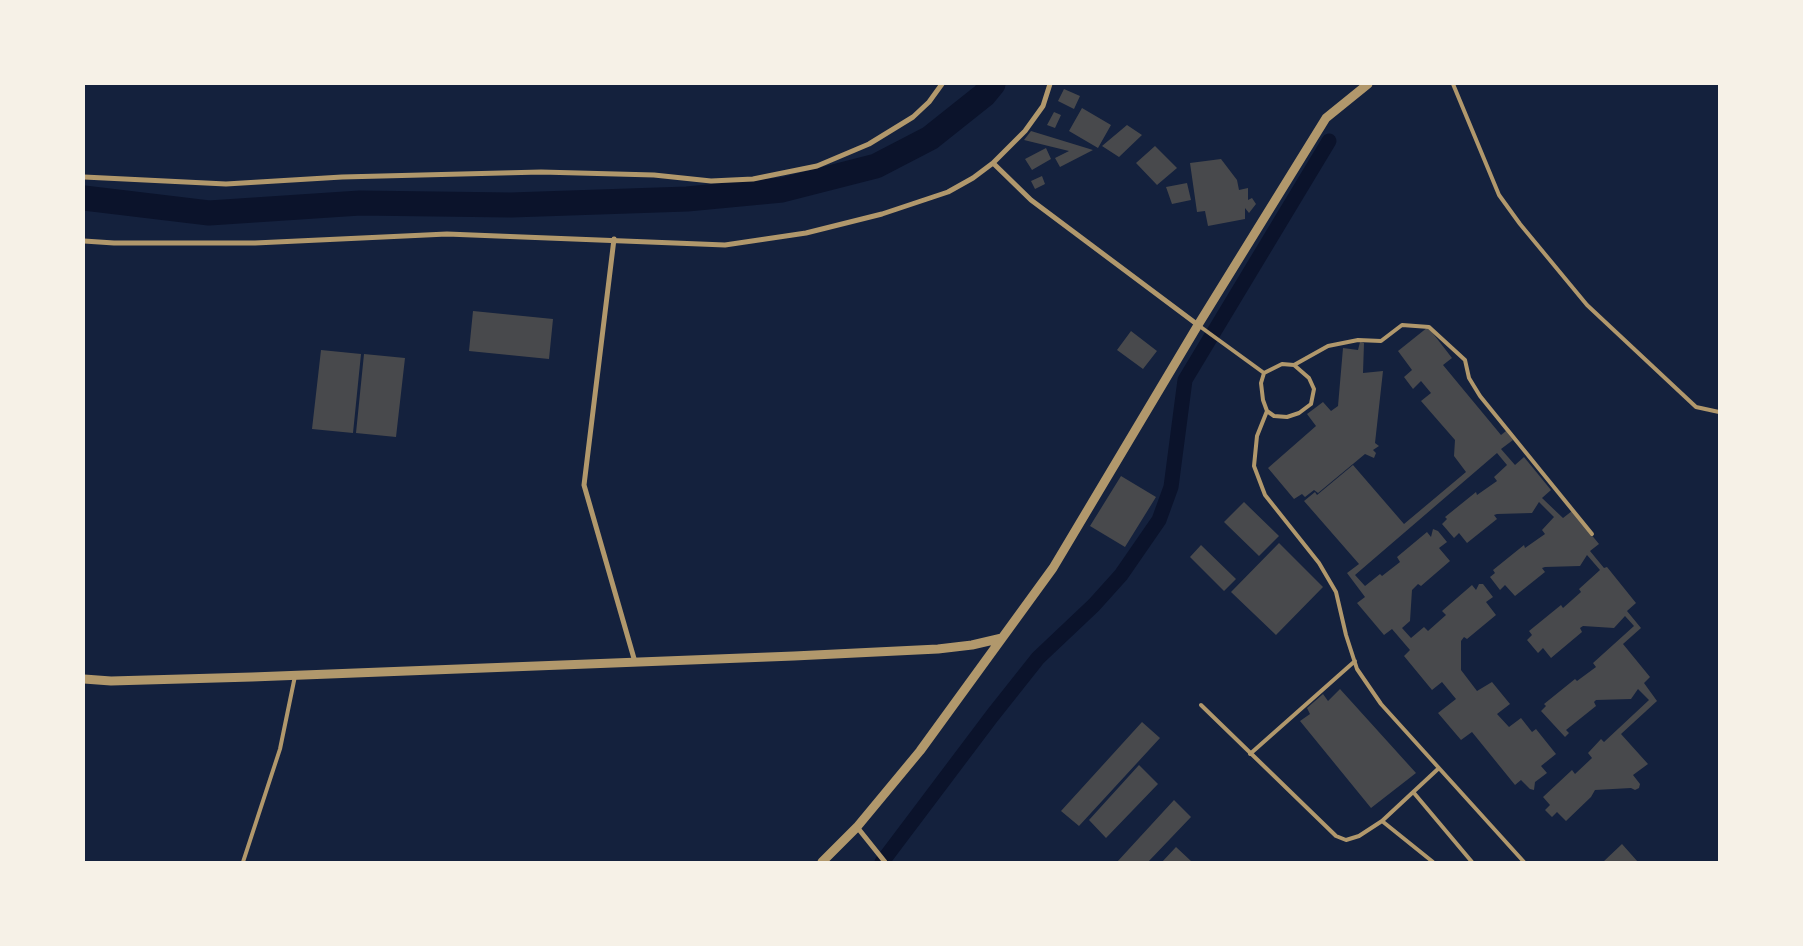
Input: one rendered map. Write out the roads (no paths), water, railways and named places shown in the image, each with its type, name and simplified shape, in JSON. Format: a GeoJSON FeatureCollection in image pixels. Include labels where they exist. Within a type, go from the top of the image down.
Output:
{"type":"FeatureCollection","features":[{"type":"Feature","properties":{"kind":"street"},"geometry":{"type":"LineString","coordinates":[[84,177],[226,184],[342,177],[542,172],[654,175],[711,181],[753,178],[817,166],[836,160],[869,144],[913,117],[929,102],[942,84]]}},
{"type":"Feature","properties":{"kind":"street"},"geometry":{"type":"LineString","coordinates":[[84,241],[114,243],[255,243],[447,234],[614,239],[725,245],[806,232],[882,214],[948,192],[973,178],[993,162],[1036,118],[1043,106],[1050,84]]}},
{"type":"Feature","properties":{"kind":"street"},"geometry":{"type":"LineString","coordinates":[[822,862],[857,827],[920,751],[1053,568],[1198,325],[1326,118],[1368,84]]}},
{"type":"Feature","properties":{"kind":"street"},"geometry":{"type":"LineString","coordinates":[[993,162],[1031,200],[1198,325]]}},
{"type":"Feature","properties":{"kind":"street"},"geometry":{"type":"LineString","coordinates":[[614,239],[584,485],[635,662]]}},
{"type":"Feature","properties":{"kind":"street"},"geometry":{"type":"LineString","coordinates":[[84,679],[110,681],[295,676],[938,649],[972,645],[1002,638]]}},
{"type":"Feature","properties":{"kind":"street"},"geometry":{"type":"LineString","coordinates":[[857,827],[885,862]]}},
{"type":"Feature","properties":{"kind":"lane"},"geometry":{"type":"LineString","coordinates":[[1453,84],[1499,196],[1520,224],[1587,305],[1696,407],[1719,412]]}},
{"type":"Feature","properties":{"kind":"lane"},"geometry":{"type":"LineString","coordinates":[[1198,325],[1264,373]]}},
{"type":"Feature","properties":{"kind":"lane"},"geometry":{"type":"LineString","coordinates":[[1294,365],[1312,383],[1314,389],[1311,404],[1299,413],[1287,417],[1274,416],[1267,411],[1262,400],[1261,384],[1264,373],[1282,364],[1294,365],[1328,346],[1358,340],[1381,341],[1402,325],[1428,327],[1465,360],[1470,378],[1480,396],[1592,534]]}},
{"type":"Feature","properties":{"kind":"lane"},"geometry":{"type":"LineString","coordinates":[[1267,411],[1258,436],[1254,466],[1265,495],[1319,563],[1336,592],[1346,635],[1358,669],[1381,704],[1524,862]]}},
{"type":"Feature","properties":{"kind":"lane"},"geometry":{"type":"LineString","coordinates":[[1250,754],[1355,661]]}},
{"type":"Feature","properties":{"kind":"lane"},"geometry":{"type":"LineString","coordinates":[[243,862],[280,748],[295,676]]}},
{"type":"Feature","properties":{"kind":"lane"},"geometry":{"type":"LineString","coordinates":[[1201,705],[1336,836],[1346,840],[1360,836],[1382,820],[1414,793],[1439,768]]}},
{"type":"Feature","properties":{"kind":"lane"},"geometry":{"type":"LineString","coordinates":[[1414,793],[1472,862]]}},
{"type":"Feature","properties":{"kind":"lane"},"geometry":{"type":"LineString","coordinates":[[1382,820],[1433,862]]}},
{"type":"Feature","properties":{"kind":"waterway"},"geometry":{"type":"LineString","coordinates":[[84,198],[209,213],[360,203],[511,205],[687,199],[782,190],[876,166],[930,138],[984,95],[993,84]]}},
{"type":"Feature","properties":{"kind":"waterway"},"geometry":{"type":"LineString","coordinates":[[882,862],[1038,658],[1094,605],[1121,575],[1159,520],[1171,487],[1185,380],[1329,141]]}}]}
